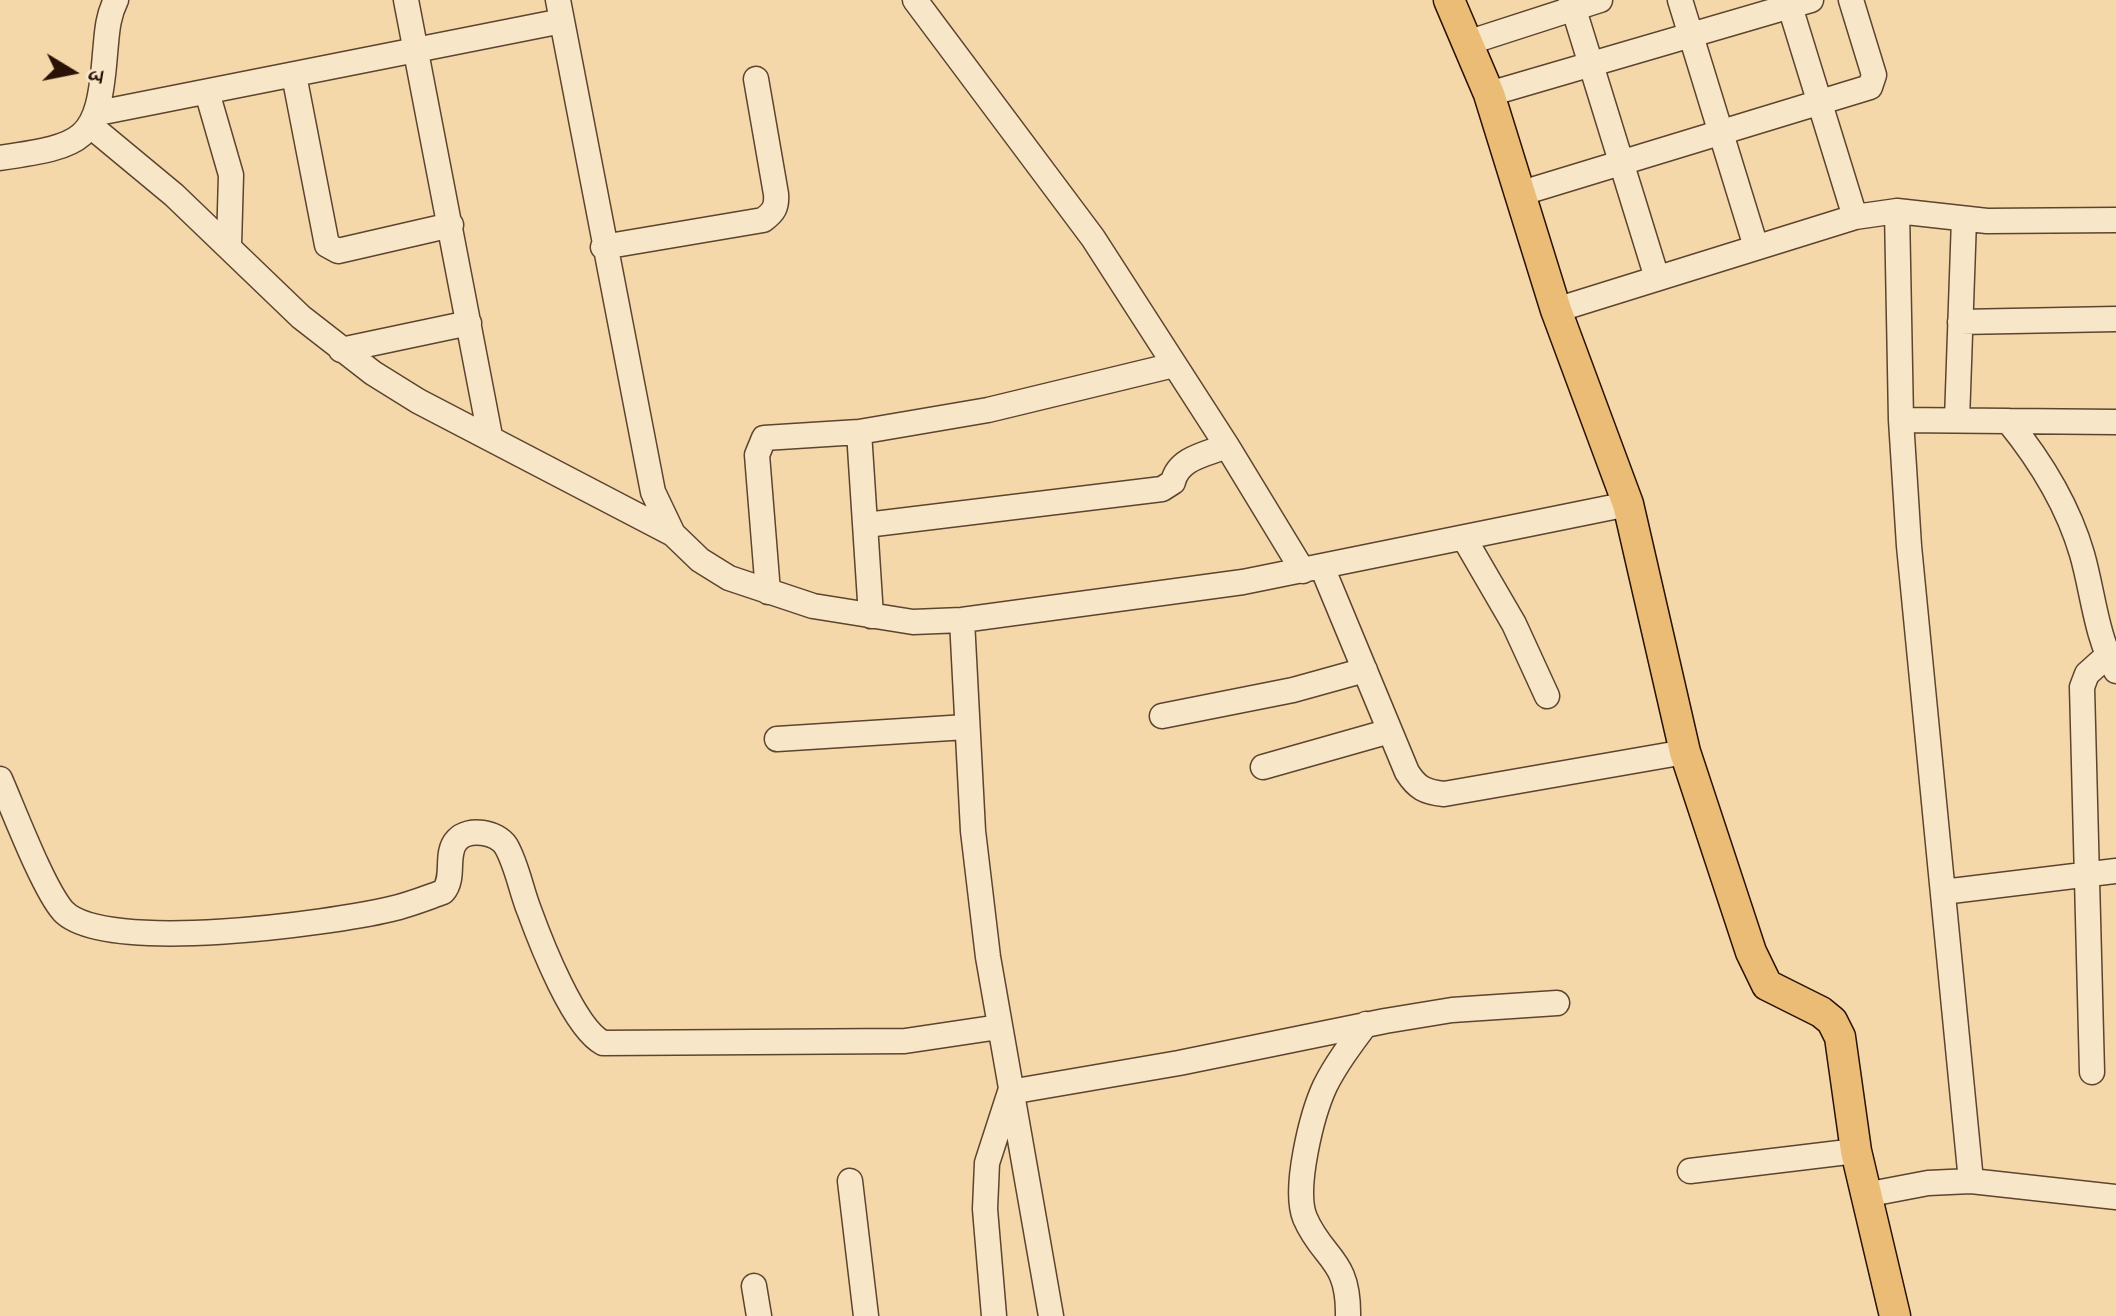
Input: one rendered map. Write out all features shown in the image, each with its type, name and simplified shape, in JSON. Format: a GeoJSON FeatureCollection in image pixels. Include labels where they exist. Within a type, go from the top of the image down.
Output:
{"type":"FeatureCollection","features":[{"type":"Feature","properties":{"kind":"main road"},"geometry":{"type":"LineString","coordinates":[[1449,0],[1470,42],[1489,94],[1556,310],[1628,504],[1685,752],[1759,974],[1779,993],[1821,1012],[1832,1021],[1840,1037],[1856,1151],[1895,1316]]}},
{"type":"Feature","properties":{"kind":"street"},"geometry":{"type":"LineString","coordinates":[[95,120],[108,16],[116,0]]}},
{"type":"Feature","properties":{"kind":"street"},"geometry":{"type":"LineString","coordinates":[[406,0],[490,436]]}},
{"type":"Feature","properties":{"kind":"street"},"geometry":{"type":"LineString","coordinates":[[915,0],[1093,238],[1227,446],[1312,569],[1365,670],[1416,785],[1428,792],[1444,794],[1685,752]]}},
{"type":"Feature","properties":{"kind":"street"},"geometry":{"type":"LineString","coordinates":[[1470,42],[1572,4],[1600,0]]}},
{"type":"Feature","properties":{"kind":"street"},"geometry":{"type":"LineString","coordinates":[[1680,0],[1756,247]]}},
{"type":"Feature","properties":{"kind":"street"},"geometry":{"type":"LineString","coordinates":[[1522,193],[1862,91],[1874,82],[1851,0]]}},
{"type":"Feature","properties":{"kind":"street"},"geometry":{"type":"LineString","coordinates":[[1489,94],[1797,2],[1855,217]]}},
{"type":"Feature","properties":{"kind":"street"},"geometry":{"type":"LineString","coordinates":[[1572,4],[1657,278]]}},
{"type":"Feature","properties":{"kind":"street"},"geometry":{"type":"LineString","coordinates":[[0,158],[52,150],[72,143],[95,120],[207,92],[415,51],[560,10],[603,247],[653,492],[673,534]]}},
{"type":"Feature","properties":{"kind":"street"},"geometry":{"type":"LineString","coordinates":[[294,75],[327,245],[338,251],[451,225]]}},
{"type":"Feature","properties":{"kind":"street"},"geometry":{"type":"LineString","coordinates":[[603,247],[763,220],[772,213],[777,205],[776,194],[756,79]]}},
{"type":"Feature","properties":{"kind":"street"},"geometry":{"type":"LineString","coordinates":[[207,92],[231,175],[229,245]]}},
{"type":"Feature","properties":{"kind":"street"},"geometry":{"type":"LineString","coordinates":[[95,120],[301,317],[341,350],[418,401],[673,534],[709,566],[768,592],[813,606],[913,622],[962,620],[1149,596],[1312,569],[1628,504]]}},
{"type":"Feature","properties":{"kind":"street"},"geometry":{"type":"LineString","coordinates":[[1556,310],[1855,217],[1897,211],[1964,219],[2034,222],[2116,220],[2116,204]]}},
{"type":"Feature","properties":{"kind":"street"},"geometry":{"type":"LineString","coordinates":[[1897,211],[1901,420],[1909,546],[1971,1181]]}},
{"type":"Feature","properties":{"kind":"street"},"geometry":{"type":"LineString","coordinates":[[1957,420],[1964,219]]}},
{"type":"Feature","properties":{"kind":"street"},"geometry":{"type":"LineString","coordinates":[[1960,322],[2116,319]]}},
{"type":"Feature","properties":{"kind":"street"},"geometry":{"type":"LineString","coordinates":[[341,350],[469,323]]}},
{"type":"Feature","properties":{"kind":"street"},"geometry":{"type":"LineString","coordinates":[[768,592],[757,455],[759,444],[772,435],[859,432],[1045,398],[1174,365]]}},
{"type":"Feature","properties":{"kind":"street"},"geometry":{"type":"LineString","coordinates":[[1901,420],[2116,422]]}},
{"type":"Feature","properties":{"kind":"street"},"geometry":{"type":"LineString","coordinates":[[2008,421],[2033,451],[2081,550],[2111,664],[2087,674],[2082,687],[2084,873],[2092,1072]]}},
{"type":"Feature","properties":{"kind":"street"},"geometry":{"type":"LineString","coordinates":[[859,432],[871,616]]}},
{"type":"Feature","properties":{"kind":"street"},"geometry":{"type":"LineString","coordinates":[[866,525],[1162,489],[1173,482],[1176,471],[1185,462],[1227,446]]}},
{"type":"Feature","properties":{"kind":"street"},"geometry":{"type":"LineString","coordinates":[[1464,538],[1514,624],[1547,696]]}},
{"type":"Feature","properties":{"kind":"street"},"geometry":{"type":"LineString","coordinates":[[962,620],[973,831],[999,1027],[1051,1316]]}},
{"type":"Feature","properties":{"kind":"street"},"geometry":{"type":"LineString","coordinates":[[1162,716],[1293,690],[1365,670]]}},
{"type":"Feature","properties":{"kind":"street"},"geometry":{"type":"LineString","coordinates":[[777,739],[966,727]]}},
{"type":"Feature","properties":{"kind":"street"},"geometry":{"type":"LineString","coordinates":[[1263,767],[1390,731]]}},
{"type":"Feature","properties":{"kind":"street"},"geometry":{"type":"LineString","coordinates":[[0,779],[55,899],[79,923],[95,928],[187,933],[280,927],[392,909],[443,892],[448,886],[450,858],[458,838],[467,833],[487,834],[498,838],[506,846],[541,939],[584,1028],[603,1043],[905,1041],[999,1027]]}},
{"type":"Feature","properties":{"kind":"street"},"geometry":{"type":"LineString","coordinates":[[1943,892],[2116,871]]}},
{"type":"Feature","properties":{"kind":"street"},"geometry":{"type":"LineString","coordinates":[[1010,1092],[1452,1010],[1557,1003]]}},
{"type":"Feature","properties":{"kind":"street"},"geometry":{"type":"LineString","coordinates":[[1348,1316],[1343,1277],[1306,1221],[1300,1205],[1300,1181],[1323,1090],[1366,1024]]}},
{"type":"Feature","properties":{"kind":"street"},"geometry":{"type":"LineString","coordinates":[[994,1316],[985,1209],[987,1163],[1010,1092]]}},
{"type":"Feature","properties":{"kind":"street"},"geometry":{"type":"LineString","coordinates":[[1690,1171],[1856,1151]]}},
{"type":"Feature","properties":{"kind":"street"},"geometry":{"type":"LineString","coordinates":[[850,1181],[866,1316]]}},
{"type":"Feature","properties":{"kind":"street"},"geometry":{"type":"LineString","coordinates":[[1865,1195],[1928,1183],[1971,1181],[2116,1197]]}},
{"type":"Feature","properties":{"kind":"street"},"geometry":{"type":"LineString","coordinates":[[754,1286],[759,1316]]}}]}
